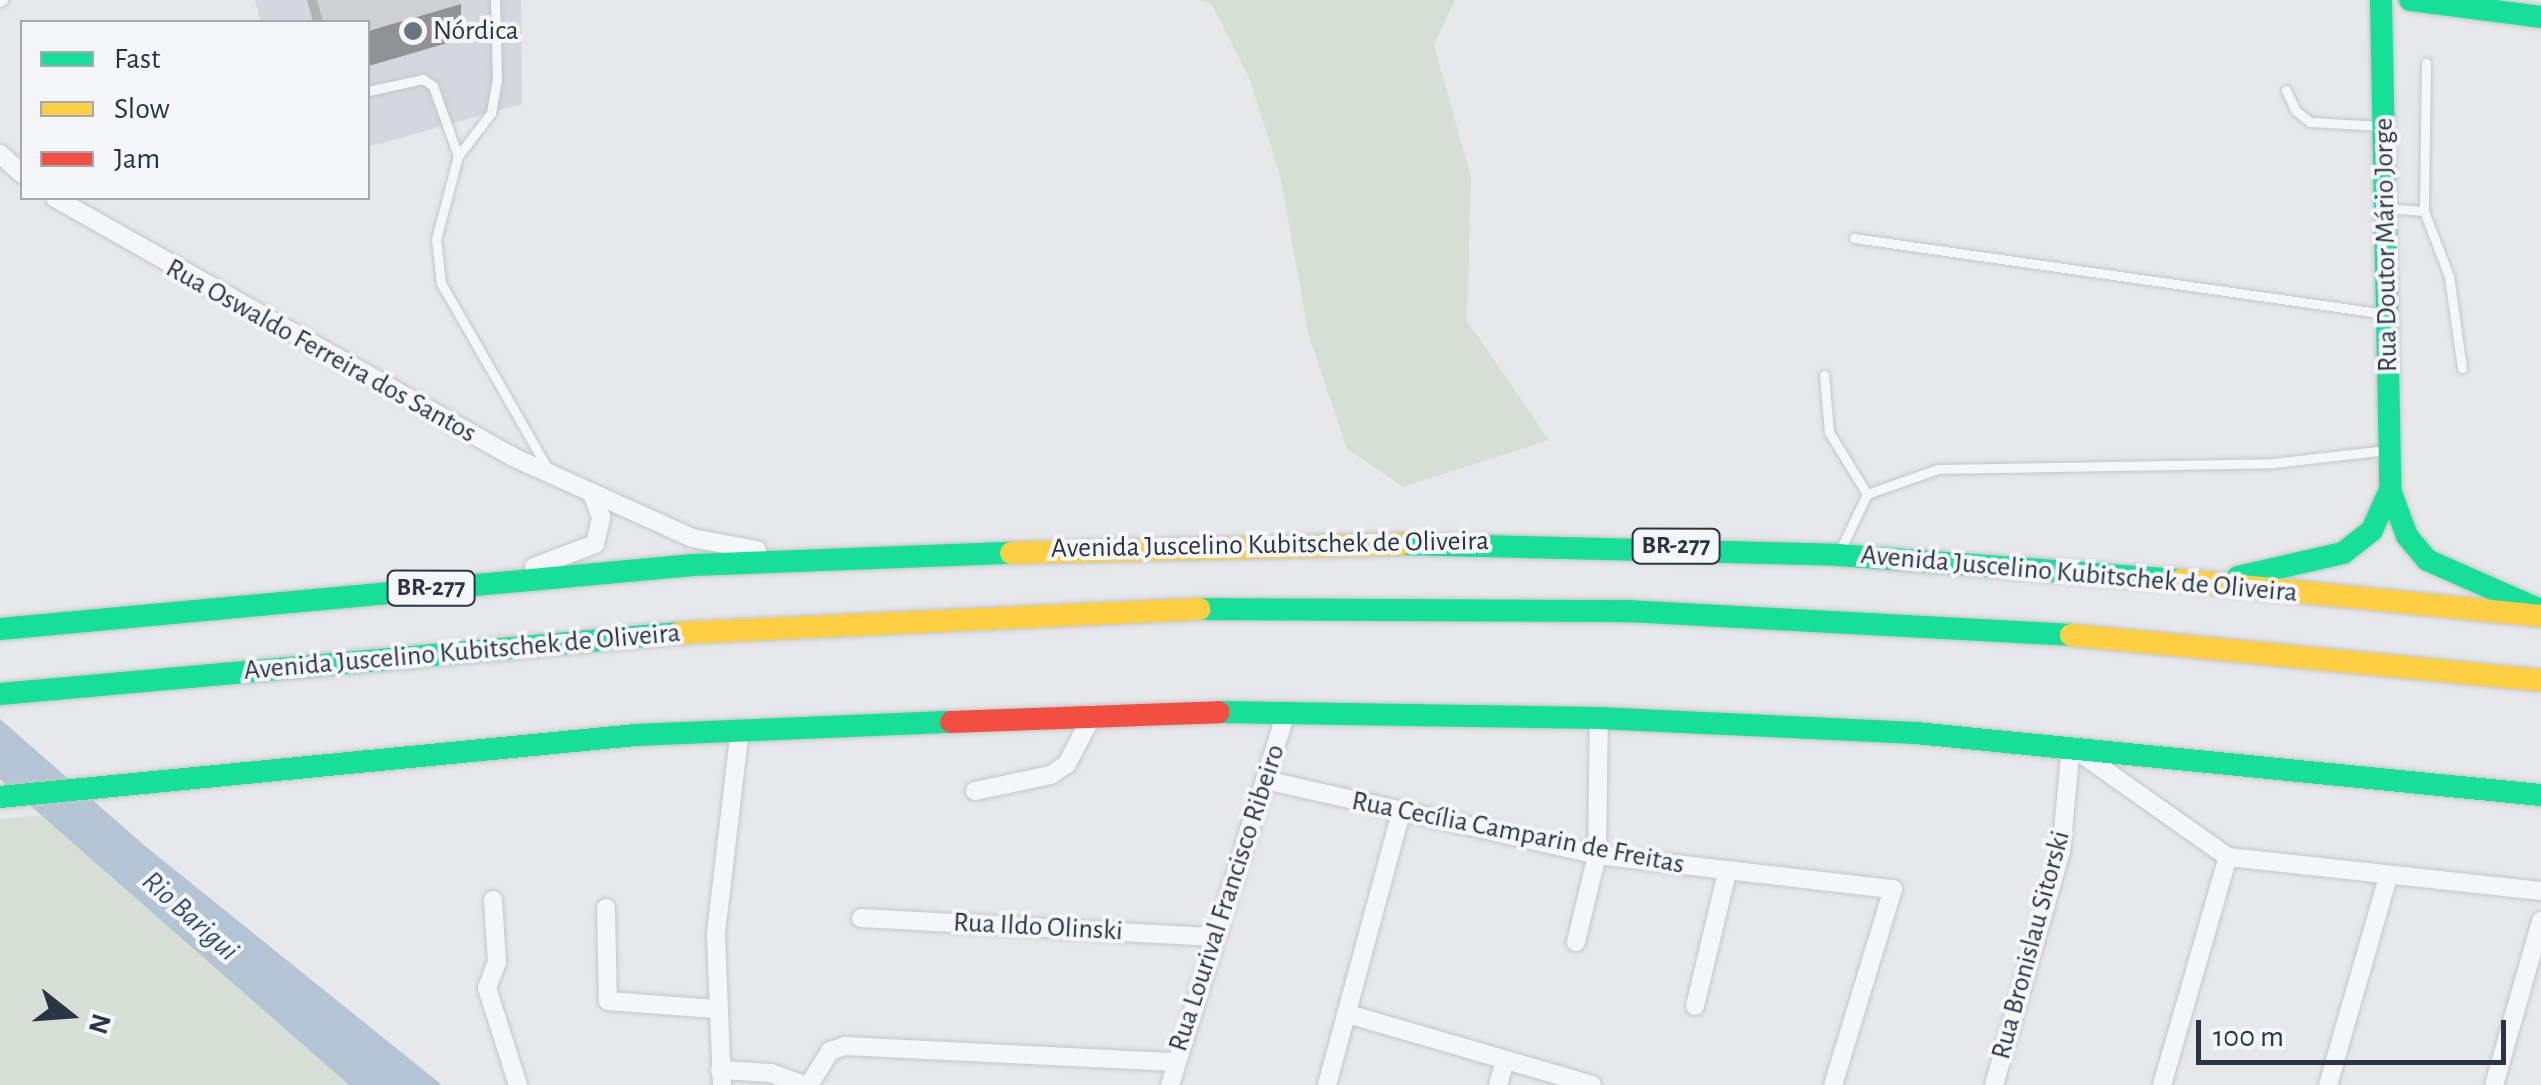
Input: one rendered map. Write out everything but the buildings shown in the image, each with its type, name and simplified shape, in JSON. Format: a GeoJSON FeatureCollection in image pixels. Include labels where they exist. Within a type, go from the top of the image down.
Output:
{"type":"FeatureCollection","features":[{"type":"Feature","properties":{"kind":"main road","name":"Rua Doutor Mário Jorge"},"geometry":{"type":"LineString","coordinates":[[2382,0],[2390,490],[2407,536],[2427,560],[2541,613]]}},
{"type":"Feature","properties":{"kind":"main road"},"geometry":{"type":"LineString","coordinates":[[2410,0],[2541,16]]}},
{"type":"Feature","properties":{"kind":"main road","name":"Rua Doutor Mário Jorge"},"geometry":{"type":"LineString","coordinates":[[2214,582],[2343,554],[2372,530],[2390,490]]}},
{"type":"Feature","properties":{"kind":"main road","name":"Avenida Juscelino Kubitschek de Oliveira"},"geometry":{"type":"LineString","coordinates":[[0,628],[450,586],[808,558],[1305,542],[1838,554],[2214,582],[2541,613]]}},
{"type":"Feature","properties":{"kind":"main road","name":"Avenida Juscelino Kubitschek de Oliveira"},"geometry":{"type":"LineString","coordinates":[[0,694],[733,628],[1269,606],[1629,611],[1991,627],[2541,680]]}},
{"type":"Feature","properties":{"kind":"main road"},"geometry":{"type":"LineString","coordinates":[[2514,677],[2541,688]]}},
{"type":"Feature","properties":{"kind":"main road"},"geometry":{"type":"LineString","coordinates":[[0,797],[740,730],[1093,714],[1286,712],[1599,718],[2070,746],[2541,795]]}},
{"type":"Feature","properties":{"kind":"street"},"geometry":{"type":"LineString","coordinates":[[0,154],[20,172]]}},
{"type":"Feature","properties":{"kind":"street","name":"Rua Oswaldo Ferreira dos Santos"},"geometry":{"type":"LineString","coordinates":[[59,200],[552,476],[692,538],[808,558]]}},
{"type":"Feature","properties":{"kind":"street"},"geometry":{"type":"LineString","coordinates":[[450,586],[583,552],[601,531],[592,493]]}},
{"type":"Feature","properties":{"kind":"street","name":"Rua Lourival Francisco Ribeiro"},"geometry":{"type":"LineString","coordinates":[[1170,1085],[1174,1062],[1286,712]]}},
{"type":"Feature","properties":{"kind":"street"},"geometry":{"type":"LineString","coordinates":[[975,791],[1050,775],[1067,764],[1093,714]]}},
{"type":"Feature","properties":{"kind":"street"},"geometry":{"type":"LineString","coordinates":[[1576,942],[1597,855],[1599,718]]}},
{"type":"Feature","properties":{"kind":"street"},"geometry":{"type":"LineString","coordinates":[[740,730],[722,842],[715,1010],[721,1077],[771,1074],[807,1085],[830,1052],[845,1046],[1174,1062]]}},
{"type":"Feature","properties":{"kind":"street"},"geometry":{"type":"LineString","coordinates":[[2070,746],[2228,857],[2541,891]]}},
{"type":"Feature","properties":{"kind":"street","name":"Rua Bronislau Sitorski"},"geometry":{"type":"LineString","coordinates":[[1994,1085],[2061,852],[2070,746]]}},
{"type":"Feature","properties":{"kind":"street","name":"Rua Cecília Camparin de Freitas"},"geometry":{"type":"LineString","coordinates":[[1264,780],[1597,855],[1894,890],[1833,1085]]}},
{"type":"Feature","properties":{"kind":"street"},"geometry":{"type":"LineString","coordinates":[[1327,1085],[1400,812]]}},
{"type":"Feature","properties":{"kind":"street"},"geometry":{"type":"LineString","coordinates":[[2162,1085],[2228,857]]}},
{"type":"Feature","properties":{"kind":"street"},"geometry":{"type":"LineString","coordinates":[[1695,1006],[1728,873]]}},
{"type":"Feature","properties":{"kind":"street"},"geometry":{"type":"LineString","coordinates":[[2328,1085],[2388,876]]}},
{"type":"Feature","properties":{"kind":"street"},"geometry":{"type":"LineString","coordinates":[[494,900],[497,962],[487,988],[518,1085]]}},
{"type":"Feature","properties":{"kind":"street"},"geometry":{"type":"LineString","coordinates":[[606,908],[608,1001],[715,1010]]}},
{"type":"Feature","properties":{"kind":"street","name":"Rua Ildo Olinski"},"geometry":{"type":"LineString","coordinates":[[861,918],[1214,937]]}},
{"type":"Feature","properties":{"kind":"street"},"geometry":{"type":"LineString","coordinates":[[2494,1085],[2541,921]]}},
{"type":"Feature","properties":{"kind":"street"},"geometry":{"type":"LineString","coordinates":[[1348,1014],[1592,1085]]}},
{"type":"Feature","properties":{"kind":"street"},"geometry":{"type":"LineString","coordinates":[[1498,1085],[1505,1060]]}},
{"type":"Feature","properties":{"kind":"lane"},"geometry":{"type":"LineString","coordinates":[[496,0],[498,80],[491,113],[458,156],[438,218],[441,283],[552,476]]}},
{"type":"Feature","properties":{"kind":"lane"},"geometry":{"type":"LineString","coordinates":[[2426,63],[2424,212],[2449,276],[2462,368]]}},
{"type":"Feature","properties":{"kind":"lane"},"geometry":{"type":"LineString","coordinates":[[370,91],[430,82],[458,156]]}},
{"type":"Feature","properties":{"kind":"lane"},"geometry":{"type":"LineString","coordinates":[[2286,90],[2296,111],[2310,122],[2384,126]]}},
{"type":"Feature","properties":{"kind":"lane"},"geometry":{"type":"LineString","coordinates":[[2385,208],[2424,212]]}},
{"type":"Feature","properties":{"kind":"lane"},"geometry":{"type":"LineString","coordinates":[[1854,238],[2387,314]]}},
{"type":"Feature","properties":{"kind":"lane"},"geometry":{"type":"LineString","coordinates":[[1824,374],[1829,432],[1867,494]]}},
{"type":"Feature","properties":{"kind":"lane"},"geometry":{"type":"LineString","coordinates":[[1838,554],[1867,494],[1938,469],[2273,463],[2390,450]]}},
{"type":"Feature","properties":{"kind":"shaded area"},"geometry":{"type":"Polygon","coordinates":[[[255,0],[521,0],[522,104],[370,146],[370,20],[260,20],[255,0]]]}},
{"type":"Feature","properties":{"kind":"shaded area"},"geometry":{"type":"Polygon","coordinates":[[[1201,0],[1455,0],[1434,45],[1471,177],[1467,321],[1549,440],[1403,487],[1347,449],[1309,336],[1280,175],[1249,77],[1211,3],[1201,0]]]}},
{"type":"Feature","properties":{"kind":"shaded area"},"geometry":{"type":"Polygon","coordinates":[[[43,815],[349,1085],[0,1085],[0,819],[43,815]]]}},
{"type":"Feature","properties":{"kind":"water","name":"Rio Barigui"},"geometry":{"type":"Polygon","coordinates":[[[0,719],[145,846],[442,1085],[349,1085],[0,779],[0,719]]]}},
{"type":"Feature","properties":{"kind":"traffic: fast"},"geometry":{"type":"LineString","coordinates":[[2381,0],[2390,490],[2407,536],[2427,560],[2536,608]]}},
{"type":"Feature","properties":{"kind":"traffic: fast"},"geometry":{"type":"LineString","coordinates":[[2410,0],[2541,17]]}},
{"type":"Feature","properties":{"kind":"traffic: fast"},"geometry":{"type":"LineString","coordinates":[[2238,577],[2343,553],[2372,530],[2390,490]]}},
{"type":"Feature","properties":{"kind":"traffic: fast"},"geometry":{"type":"LineString","coordinates":[[1401,544],[1838,555],[2181,580]]}},
{"type":"Feature","properties":{"kind":"traffic: fast"},"geometry":{"type":"LineString","coordinates":[[0,629],[693,565],[1011,553]]}},
{"type":"Feature","properties":{"kind":"traffic: fast"},"geometry":{"type":"LineString","coordinates":[[1199,609],[1629,611],[2071,635]]}},
{"type":"Feature","properties":{"kind":"traffic: fast"},"geometry":{"type":"LineString","coordinates":[[0,694],[679,633]]}},
{"type":"Feature","properties":{"kind":"traffic: fast"},"geometry":{"type":"LineString","coordinates":[[1219,712],[1599,718],[1916,733],[2541,795]]}},
{"type":"Feature","properties":{"kind":"traffic: fast"},"geometry":{"type":"LineString","coordinates":[[0,797],[636,735],[951,722]]}},
{"type":"Feature","properties":{"kind":"traffic: slow"},"geometry":{"type":"LineString","coordinates":[[1011,553],[1401,544]]}},
{"type":"Feature","properties":{"kind":"traffic: slow"},"geometry":{"type":"LineString","coordinates":[[2181,580],[2541,616]]}},
{"type":"Feature","properties":{"kind":"traffic: slow"},"geometry":{"type":"LineString","coordinates":[[679,633],[1199,609]]}},
{"type":"Feature","properties":{"kind":"traffic: slow"},"geometry":{"type":"LineString","coordinates":[[2071,635],[2541,680]]}},
{"type":"Feature","properties":{"kind":"traffic: jam"},"geometry":{"type":"LineString","coordinates":[[951,722],[1219,712]]}},
{"type":"Feature","properties":{"kind":"place","name":"Nórdica"},"geometry":{"type":"Point","coordinates":[413,31]}}]}
